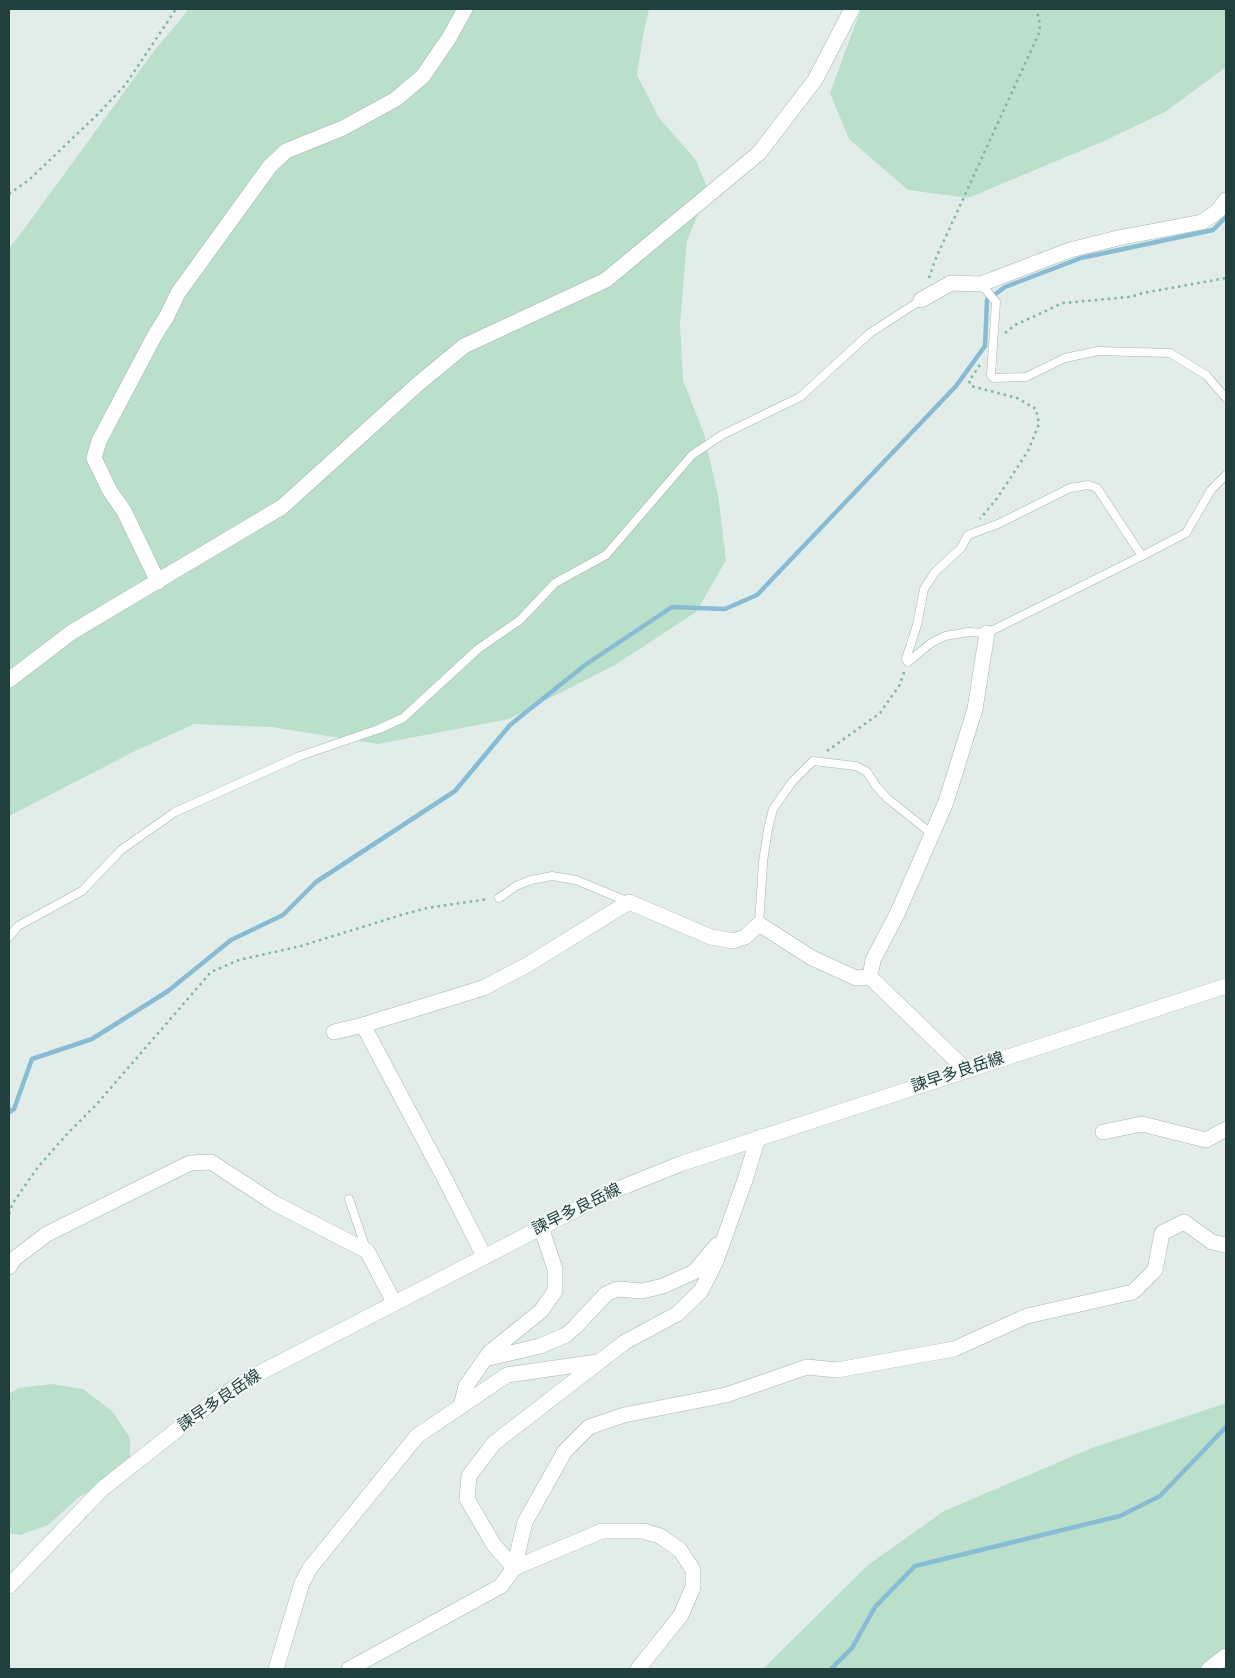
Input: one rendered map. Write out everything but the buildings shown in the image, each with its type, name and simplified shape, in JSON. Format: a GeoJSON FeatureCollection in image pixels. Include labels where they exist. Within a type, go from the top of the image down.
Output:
{"type":"FeatureCollection","features":[{"type":"Feature","properties":{"kind":"street"},"geometry":{"type":"LineString","coordinates":[[158,582],[124,511],[110,491],[94,458],[99,441],[155,335],[178,293],[270,166],[286,151],[342,128],[396,99],[423,76],[449,38],[465,9]]}},
{"type":"Feature","properties":{"kind":"street"},"geometry":{"type":"LineString","coordinates":[[9,680],[72,632],[282,508],[418,384],[464,346],[606,280],[760,153],[815,80],[852,9]]}},
{"type":"Feature","properties":{"kind":"street"},"geometry":{"type":"LineString","coordinates":[[921,300],[951,283],[983,287],[1070,250],[1118,238],[1202,222],[1218,211],[1226,200]]}},
{"type":"Feature","properties":{"kind":"street"},"geometry":{"type":"LineString","coordinates":[[870,976],[873,960],[898,912],[946,802],[974,709],[987,633]]}},
{"type":"Feature","properties":{"kind":"street"},"geometry":{"type":"LineString","coordinates":[[334,1032],[483,988],[527,965],[629,902],[711,937],[733,941],[745,937],[759,924],[812,958],[856,978],[870,976]]}},
{"type":"Feature","properties":{"kind":"street"},"geometry":{"type":"LineString","coordinates":[[870,976],[966,1070]]}},
{"type":"Feature","properties":{"kind":"street","name":"諫早多良岳線"},"geometry":{"type":"LineString","coordinates":[[9,1586],[102,1489],[211,1403],[248,1379],[608,1193],[680,1164],[1226,986]]}},
{"type":"Feature","properties":{"kind":"street"},"geometry":{"type":"LineString","coordinates":[[363,1025],[484,1256]]}},
{"type":"Feature","properties":{"kind":"street"},"geometry":{"type":"LineString","coordinates":[[1103,1132],[1142,1124],[1206,1140],[1226,1129]]}},
{"type":"Feature","properties":{"kind":"street"},"geometry":{"type":"LineString","coordinates":[[514,1568],[494,1545],[467,1499],[469,1476],[494,1443],[625,1342],[677,1314],[701,1292],[716,1261],[758,1138]]}},
{"type":"Feature","properties":{"kind":"street"},"geometry":{"type":"LineString","coordinates":[[9,1267],[14,1259],[47,1234],[190,1163],[212,1162],[274,1203],[367,1251],[394,1302]]}},
{"type":"Feature","properties":{"kind":"street"},"geometry":{"type":"LineString","coordinates":[[349,1669],[501,1586],[514,1568],[525,1522],[565,1451],[589,1427],[624,1415],[726,1396],[807,1367],[837,1370],[954,1349],[1027,1316],[1133,1292],[1155,1270],[1162,1232],[1184,1222],[1212,1242],[1226,1245]]}},
{"type":"Feature","properties":{"kind":"street"},"geometry":{"type":"LineString","coordinates":[[461,1406],[466,1386],[490,1352],[541,1311],[555,1291],[555,1269],[541,1227]]}},
{"type":"Feature","properties":{"kind":"street"},"geometry":{"type":"LineString","coordinates":[[485,1359],[540,1346],[566,1335],[576,1327],[606,1294],[617,1289],[642,1291],[663,1286],[694,1272],[726,1233]]}},
{"type":"Feature","properties":{"kind":"street"},"geometry":{"type":"LineString","coordinates":[[276,1669],[302,1583],[310,1568],[417,1436],[507,1376],[599,1362]]}},
{"type":"Feature","properties":{"kind":"street"},"geometry":{"type":"LineString","coordinates":[[514,1568],[602,1531],[643,1531],[660,1536],[680,1550],[693,1570],[693,1587],[681,1615],[638,1669]]}},
{"type":"Feature","properties":{"kind":"street"},"geometry":{"type":"LineString","coordinates":[[1209,1669],[1226,1656]]}},
{"type":"Feature","properties":{"kind":"lane"},"geometry":{"type":"LineString","coordinates":[[983,287],[996,302],[991,375],[993,378],[1026,377],[1065,358],[1098,351],[1170,353],[1206,374],[1226,398]]}},
{"type":"Feature","properties":{"kind":"lane"},"geometry":{"type":"LineString","coordinates":[[9,937],[18,926],[82,891],[121,850],[175,812],[300,756],[379,729],[403,718],[478,649],[520,620],[555,583],[606,555],[692,455],[722,435],[800,397],[870,333],[921,300]]}},
{"type":"Feature","properties":{"kind":"lane"},"geometry":{"type":"LineString","coordinates":[[1142,556],[1097,488],[1088,484],[1070,488],[998,524],[968,535],[961,548],[935,572],[924,590],[917,625],[906,658],[908,662],[931,643],[945,636],[969,632],[987,633],[1142,556],[1186,533],[1211,490],[1226,475]]}},
{"type":"Feature","properties":{"kind":"lane"},"geometry":{"type":"LineString","coordinates":[[759,924],[763,862],[773,809],[792,782],[813,761],[856,766],[867,772],[887,798],[932,834]]}},
{"type":"Feature","properties":{"kind":"lane"},"geometry":{"type":"LineString","coordinates":[[499,898],[523,883],[552,876],[576,880],[629,902]]}},
{"type":"Feature","properties":{"kind":"lane"},"geometry":{"type":"LineString","coordinates":[[349,1199],[367,1251]]}},
{"type":"Feature","properties":{"kind":"path"},"geometry":{"type":"LineString","coordinates":[[9,194],[37,172],[121,90],[176,9]]}},
{"type":"Feature","properties":{"kind":"path"},"geometry":{"type":"LineString","coordinates":[[936,258],[1040,31],[1036,9]]}},
{"type":"Feature","properties":{"kind":"path"},"geometry":{"type":"LineString","coordinates":[[968,535],[998,496],[1028,451],[1040,424],[1036,410],[1017,398],[971,386],[969,381],[1004,334],[1015,325],[1063,303],[1130,297],[1226,278]]}},
{"type":"Feature","properties":{"kind":"path"},"geometry":{"type":"LineString","coordinates":[[813,761],[880,713],[899,686],[908,662]]}},
{"type":"Feature","properties":{"kind":"path"},"geometry":{"type":"LineString","coordinates":[[9,1214],[13,1203],[38,1167],[96,1105],[211,972],[239,960],[301,946],[427,908],[499,898]]}},
{"type":"Feature","properties":{"kind":"green space"},"geometry":{"type":"Polygon","coordinates":[[[189,9],[649,9],[637,75],[659,118],[696,160],[708,190],[687,241],[680,324],[683,380],[704,434],[718,495],[726,560],[696,612],[615,665],[509,719],[378,744],[272,727],[194,724],[133,752],[9,816],[9,248],[154,51],[189,9]]]}},
{"type":"Feature","properties":{"kind":"green space"},"geometry":{"type":"Polygon","coordinates":[[[861,9],[1226,9],[1226,67],[1165,112],[1102,142],[968,198],[908,190],[849,139],[830,93],[861,9]]]}},
{"type":"Feature","properties":{"kind":"green space"},"geometry":{"type":"Polygon","coordinates":[[[51,1384],[83,1389],[112,1411],[130,1438],[130,1461],[120,1474],[79,1497],[48,1525],[20,1535],[9,1533],[9,1394],[19,1388],[51,1384]]]}},
{"type":"Feature","properties":{"kind":"green space"},"geometry":{"type":"Polygon","coordinates":[[[1226,1403],[1226,1669],[763,1669],[868,1565],[944,1511],[1092,1448],[1226,1403]]]}},
{"type":"Feature","properties":{"kind":"waterway"},"geometry":{"type":"LineString","coordinates":[[9,1112],[14,1109],[32,1059],[92,1039],[168,991],[231,940],[283,915],[316,882],[455,791],[510,725],[585,665],[672,607],[725,609],[757,595],[956,386],[985,346],[987,300],[1005,287],[1081,258],[1213,230],[1226,217]]}},
{"type":"Feature","properties":{"kind":"waterway"},"geometry":{"type":"LineString","coordinates":[[831,1669],[852,1648],[875,1607],[915,1566],[1120,1516],[1160,1496],[1226,1427]]}}]}
